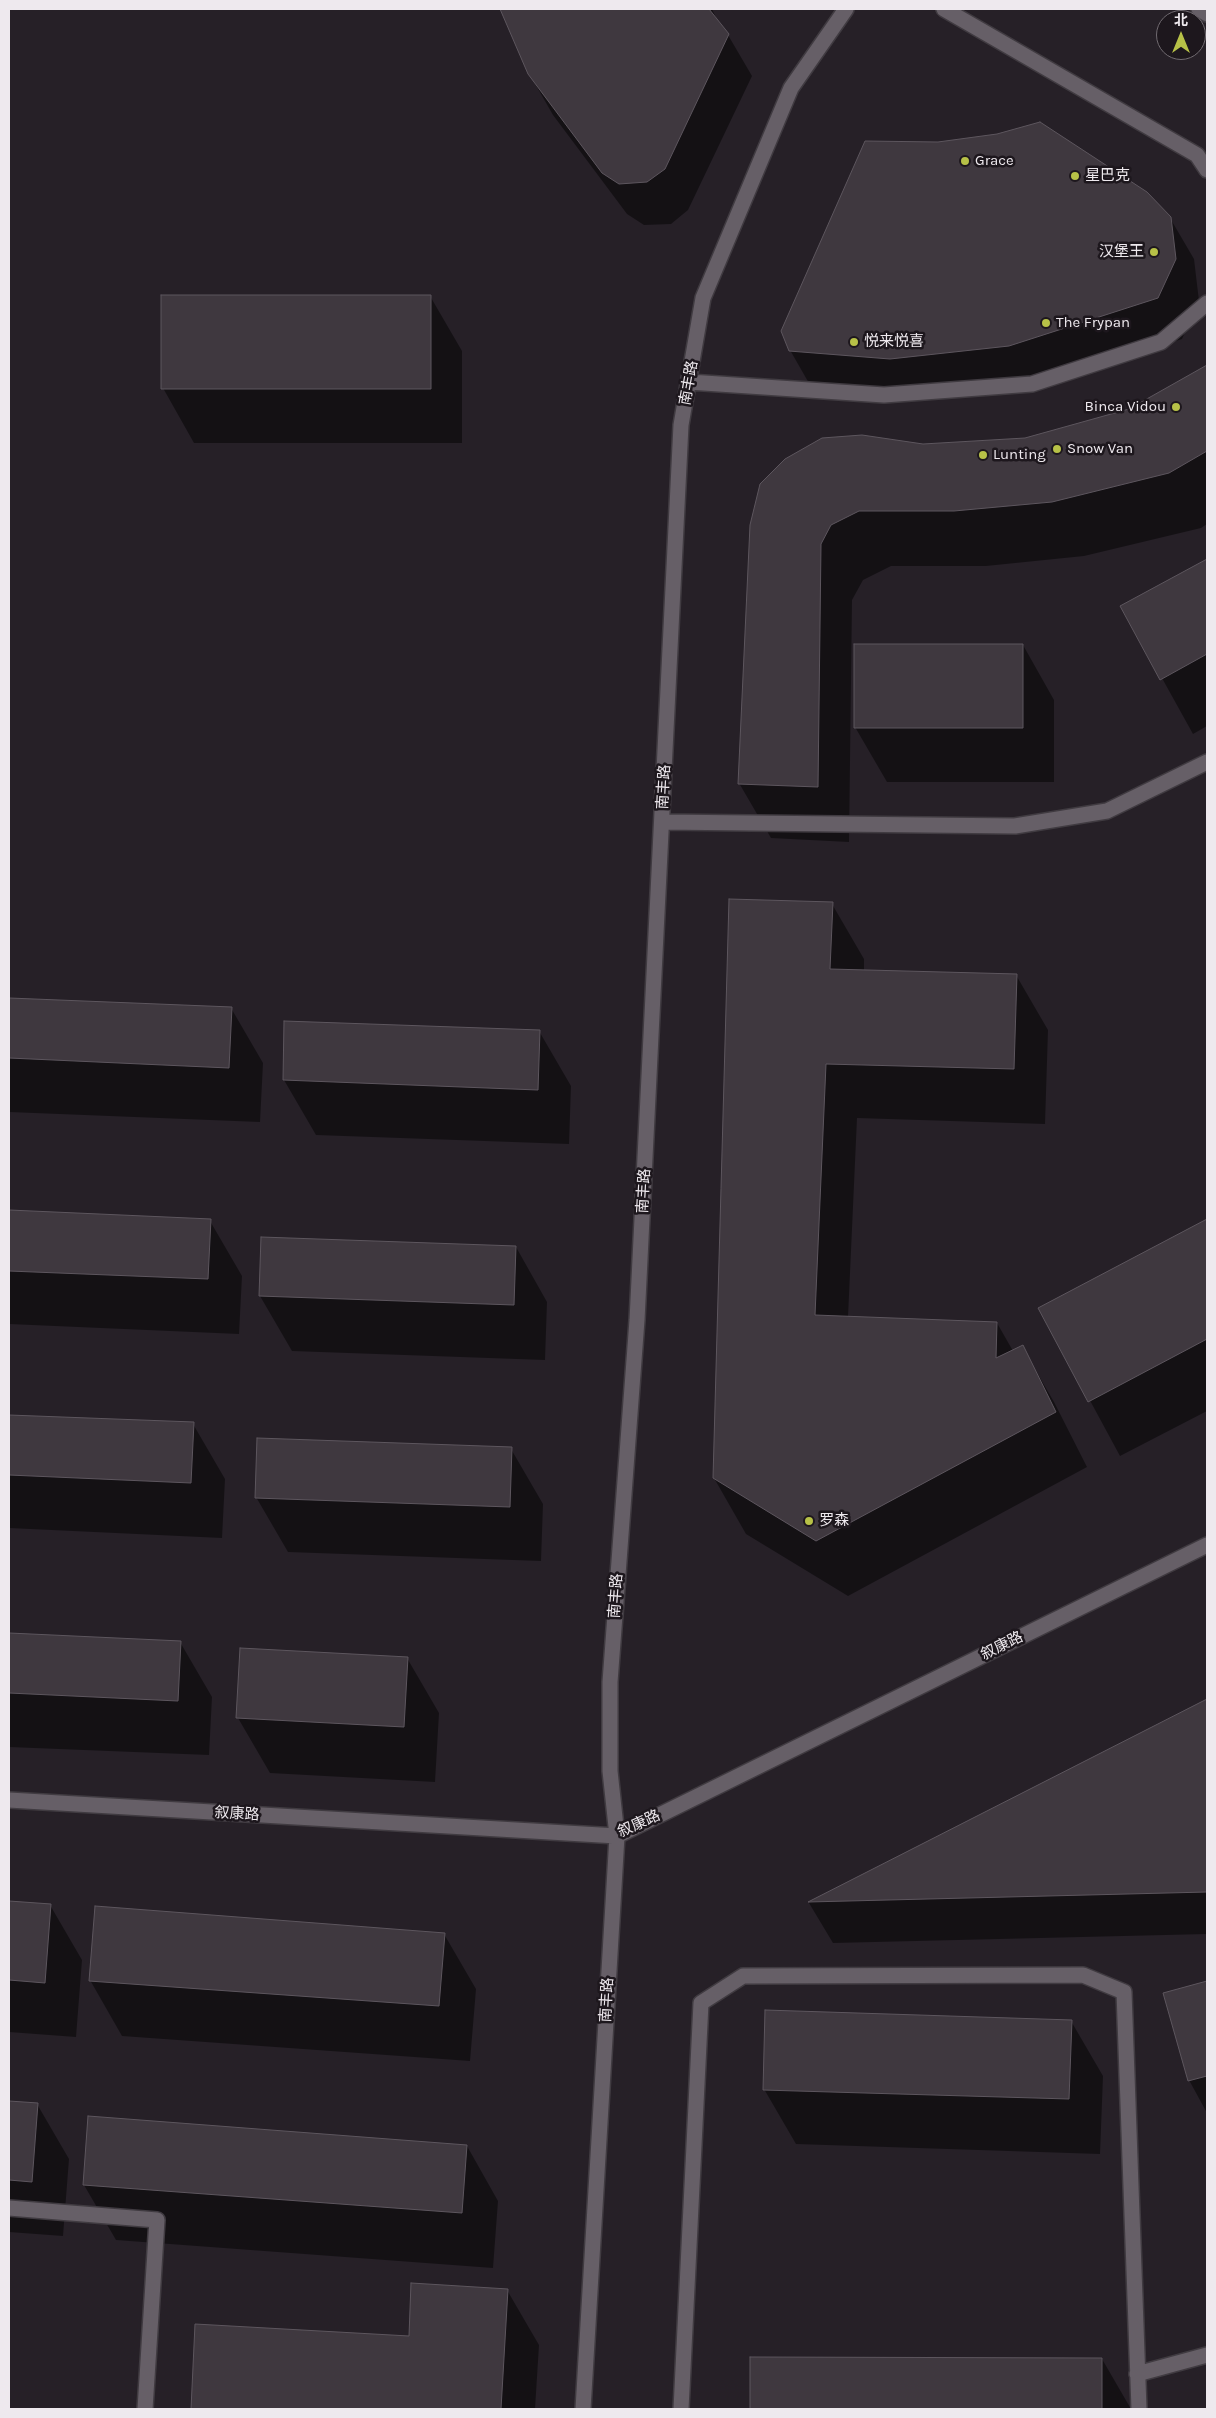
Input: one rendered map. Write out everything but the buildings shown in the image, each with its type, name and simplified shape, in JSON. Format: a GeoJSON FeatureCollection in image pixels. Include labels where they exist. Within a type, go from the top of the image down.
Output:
{"type":"FeatureCollection","features":[{"type":"Feature","properties":{"kind":"street","name":"南丰路"},"geometry":{"type":"LineString","coordinates":[[583,2409],[617,1836],[610,1770],[610,1682],[637,1320],[663,822],[681,425],[703,298],[791,88],[846,9]]}},
{"type":"Feature","properties":{"kind":"street"},"geometry":{"type":"LineString","coordinates":[[944,9],[1197,155],[1207,170]]}},
{"type":"Feature","properties":{"kind":"street"},"geometry":{"type":"LineString","coordinates":[[1199,9],[1207,14]]}},
{"type":"Feature","properties":{"kind":"street"},"geometry":{"type":"LineString","coordinates":[[689,382],[884,395],[1032,384],[1161,342],[1207,304]]}},
{"type":"Feature","properties":{"kind":"street"},"geometry":{"type":"LineString","coordinates":[[663,822],[1015,826],[1107,811],[1207,762]]}},
{"type":"Feature","properties":{"kind":"street","name":"叙康路"},"geometry":{"type":"LineString","coordinates":[[9,1800],[617,1836],[1207,1545]]}},
{"type":"Feature","properties":{"kind":"street"},"geometry":{"type":"LineString","coordinates":[[681,2409],[701,2002],[743,1976],[1083,1975],[1124,1992],[1139,2409]]}},
{"type":"Feature","properties":{"kind":"street"},"geometry":{"type":"LineString","coordinates":[[9,2208],[157,2220],[145,2409]]}},
{"type":"Feature","properties":{"kind":"street"},"geometry":{"type":"LineString","coordinates":[[1137,2374],[1207,2355]]}},
{"type":"Feature","properties":{"kind":"place","name":"Grace"},"geometry":{"type":"Point","coordinates":[965,161]}},
{"type":"Feature","properties":{"kind":"place","name":"星巴克"},"geometry":{"type":"Point","coordinates":[1075,176]}},
{"type":"Feature","properties":{"kind":"place","name":"汉堡王"},"geometry":{"type":"Point","coordinates":[1154,252]}},
{"type":"Feature","properties":{"kind":"place","name":"The Frypan"},"geometry":{"type":"Point","coordinates":[1046,323]}},
{"type":"Feature","properties":{"kind":"place","name":"悦来悦喜"},"geometry":{"type":"Point","coordinates":[854,342]}},
{"type":"Feature","properties":{"kind":"place","name":"Binca Vidou"},"geometry":{"type":"Point","coordinates":[1176,407]}},
{"type":"Feature","properties":{"kind":"place","name":"Snow Van"},"geometry":{"type":"Point","coordinates":[1057,449]}},
{"type":"Feature","properties":{"kind":"place","name":"Lunting"},"geometry":{"type":"Point","coordinates":[983,455]}},
{"type":"Feature","properties":{"kind":"place","name":"罗森"},"geometry":{"type":"Point","coordinates":[809,1521]}}]}
